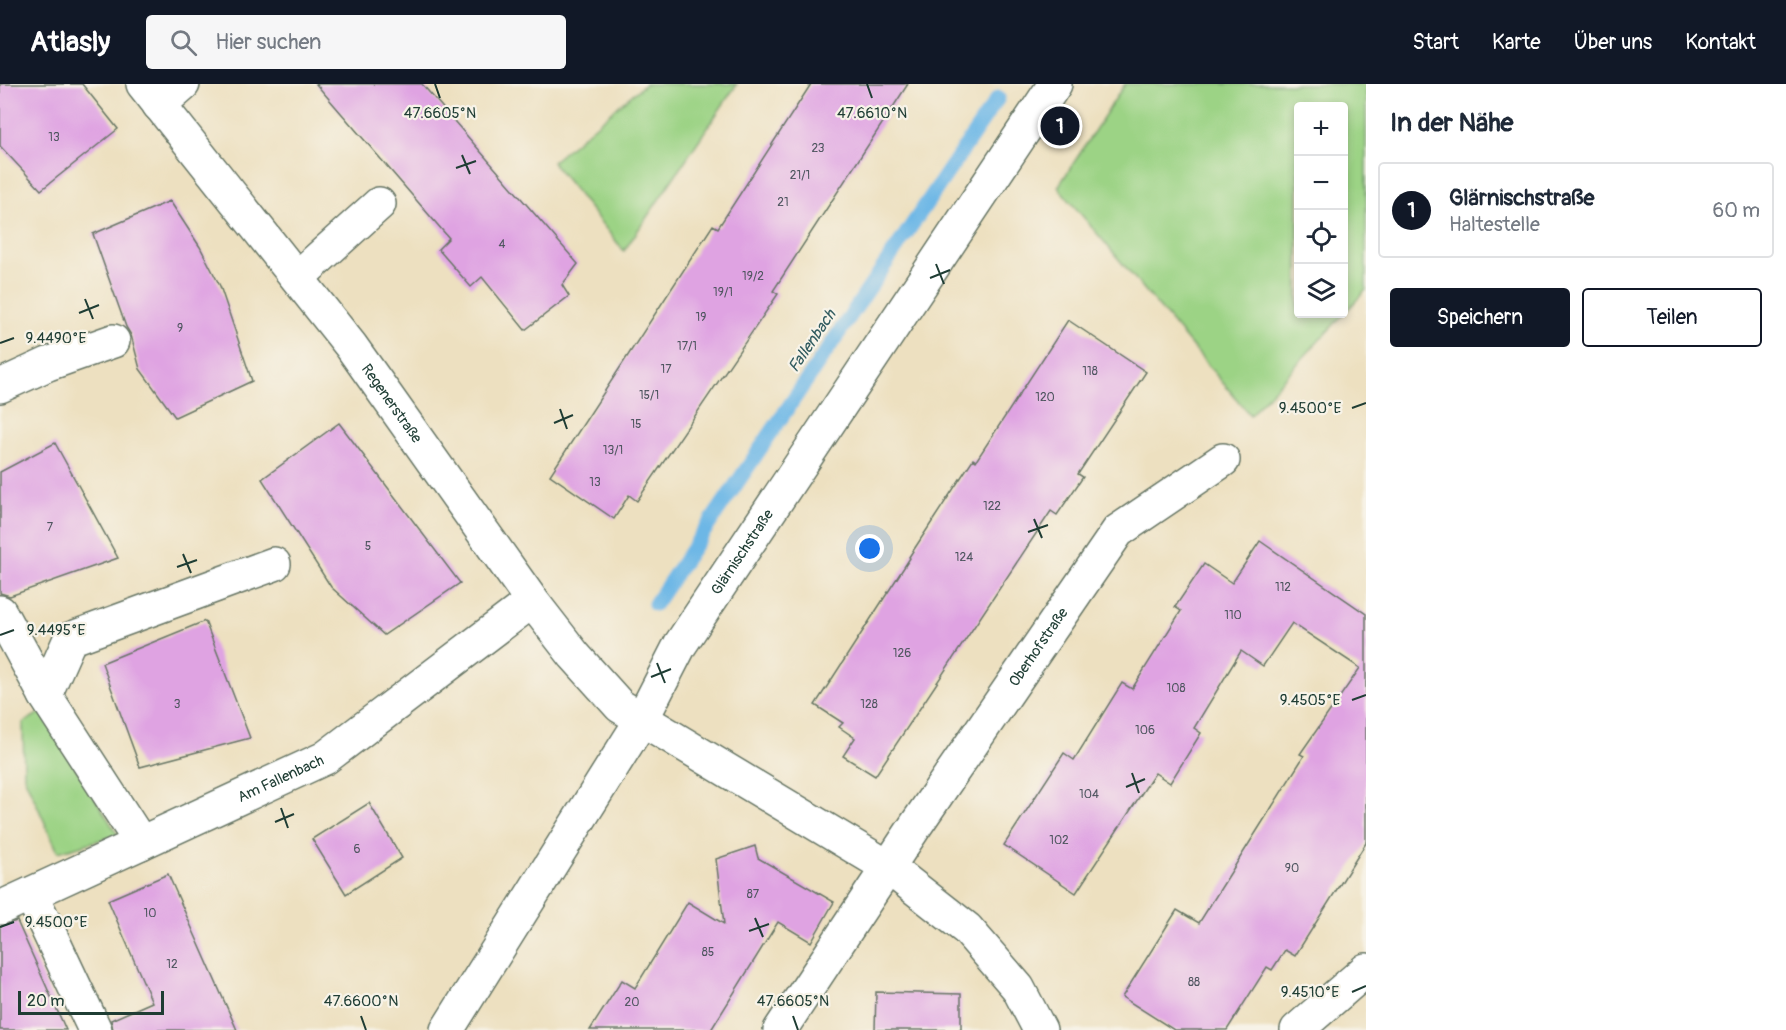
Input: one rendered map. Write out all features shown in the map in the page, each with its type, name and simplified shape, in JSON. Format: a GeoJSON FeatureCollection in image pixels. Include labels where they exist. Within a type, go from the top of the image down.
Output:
{"type":"FeatureCollection","features":[{"type":"Feature","properties":{"kind":"street","name":"Glärnischstraße"},"geometry":{"type":"LineString","coordinates":[[447,1030],[641,720],[681,645],[1055,84]]}},
{"type":"Feature","properties":{"kind":"street","name":"Regenerstraße"},"geometry":{"type":"LineString","coordinates":[[162,91],[351,346],[532,602],[574,655],[620,706],[641,720]]}},
{"type":"Feature","properties":{"kind":"street"},"geometry":{"type":"LineString","coordinates":[[298,277],[379,204]]}},
{"type":"Feature","properties":{"kind":"street"},"geometry":{"type":"LineString","coordinates":[[0,386],[48,364],[113,341]]}},
{"type":"Feature","properties":{"kind":"street","name":"Oberhofstraße"},"geometry":{"type":"LineString","coordinates":[[780,1030],[888,867],[1118,531],[1223,460]]}},
{"type":"Feature","properties":{"kind":"street"},"geometry":{"type":"LineString","coordinates":[[45,696],[70,639],[274,564]]}},
{"type":"Feature","properties":{"kind":"street","name":"Am Fallenbach"},"geometry":{"type":"LineString","coordinates":[[0,908],[326,758],[532,602]]}},
{"type":"Feature","properties":{"kind":"street"},"geometry":{"type":"LineString","coordinates":[[0,612],[45,696],[141,843]]}},
{"type":"Feature","properties":{"kind":"street"},"geometry":{"type":"LineString","coordinates":[[641,720],[888,867],[967,929],[1018,988],[1040,1030]]}},
{"type":"Feature","properties":{"kind":"street"},"geometry":{"type":"LineString","coordinates":[[31,894],[95,1030]]}},
{"type":"Feature","properties":{"kind":"street"},"geometry":{"type":"LineString","coordinates":[[1297,1030],[1366,970]]}},
{"type":"Feature","properties":{"kind":"green space"},"geometry":{"type":"Polygon","coordinates":[[[645,84],[737,84],[624,251],[552,162],[645,84]]]}},
{"type":"Feature","properties":{"kind":"green space"},"geometry":{"type":"Polygon","coordinates":[[[1125,84],[1366,84],[1366,290],[1348,310],[1348,102],[1294,102],[1294,318],[1340,318],[1250,415],[1058,187],[1125,84]]]}},
{"type":"Feature","properties":{"kind":"green space"},"geometry":{"type":"Polygon","coordinates":[[[41,712],[118,835],[58,852],[24,776],[23,723],[41,712]]]}},
{"type":"Feature","properties":{"kind":"building"},"geometry":{"type":"Polygon","coordinates":[[[0,84],[82,84],[118,129],[41,190],[0,146],[0,84]]]}},
{"type":"Feature","properties":{"kind":"building"},"geometry":{"type":"Polygon","coordinates":[[[316,84],[422,84],[578,264],[562,285],[569,296],[525,330],[482,277],[471,287],[438,249],[449,238],[316,84]]]}},
{"type":"Feature","properties":{"kind":"building"},"geometry":{"type":"Polygon","coordinates":[[[811,84],[908,84],[773,291],[778,294],[637,501],[629,495],[614,519],[550,475],[713,225],[718,228],[811,84]]]}},
{"type":"Feature","properties":{"kind":"building"},"geometry":{"type":"Polygon","coordinates":[[[170,201],[200,247],[220,286],[252,381],[175,417],[140,369],[131,335],[126,327],[93,234],[170,201]]]}},
{"type":"Feature","properties":{"kind":"building"},"geometry":{"type":"Polygon","coordinates":[[[1068,320],[1146,372],[1078,474],[1083,477],[1057,515],[1051,511],[875,776],[843,756],[855,738],[839,727],[843,723],[815,705],[973,459],[976,461],[1068,320]]]}},
{"type":"Feature","properties":{"kind":"building"},"geometry":{"type":"Polygon","coordinates":[[[339,423],[460,583],[384,635],[331,587],[262,479],[339,423]]]}},
{"type":"Feature","properties":{"kind":"building"},"geometry":{"type":"Polygon","coordinates":[[[55,443],[118,558],[10,596],[0,593],[0,472],[55,443]]]}},
{"type":"Feature","properties":{"kind":"building"},"geometry":{"type":"Polygon","coordinates":[[[1260,541],[1366,614],[1366,843],[1295,956],[1285,950],[1272,970],[1267,967],[1227,1030],[1174,1030],[1122,997],[1177,910],[1199,923],[1304,756],[1300,754],[1360,668],[1292,623],[1263,666],[1241,651],[1194,728],[1201,733],[1170,783],[1155,773],[1076,893],[1004,845],[1064,753],[1074,760],[1122,683],[1132,689],[1181,611],[1175,607],[1204,564],[1232,583],[1260,541]]]}},
{"type":"Feature","properties":{"kind":"building"},"geometry":{"type":"Polygon","coordinates":[[[205,621],[250,738],[140,767],[102,663],[205,621]]]}},
{"type":"Feature","properties":{"kind":"building"},"geometry":{"type":"Polygon","coordinates":[[[369,803],[402,858],[346,894],[312,839],[369,803]]]}},
{"type":"Feature","properties":{"kind":"building"},"geometry":{"type":"Polygon","coordinates":[[[755,846],[758,858],[834,902],[811,942],[778,922],[711,1030],[590,1030],[622,980],[635,988],[688,902],[724,924],[716,859],[755,846]]]}},
{"type":"Feature","properties":{"kind":"building"},"geometry":{"type":"Polygon","coordinates":[[[168,874],[237,1030],[113,1030],[111,1020],[152,1002],[108,900],[168,874]]]}},
{"type":"Feature","properties":{"kind":"building"},"geometry":{"type":"Polygon","coordinates":[[[17,921],[66,1030],[0,1030],[0,926],[17,921]]]}},
{"type":"Feature","properties":{"kind":"building"},"geometry":{"type":"Polygon","coordinates":[[[876,992],[961,994],[961,1030],[875,1030],[876,992]]]}},
{"type":"Feature","properties":{"kind":"waterway","name":"Fallenbach"},"geometry":{"type":"LineString","coordinates":[[655,604],[998,98]]}},
{"type":"Feature","properties":{"kind":"place","name":"Glärnischstraße"},"geometry":{"type":"Point","coordinates":[1060,126]}}]}
